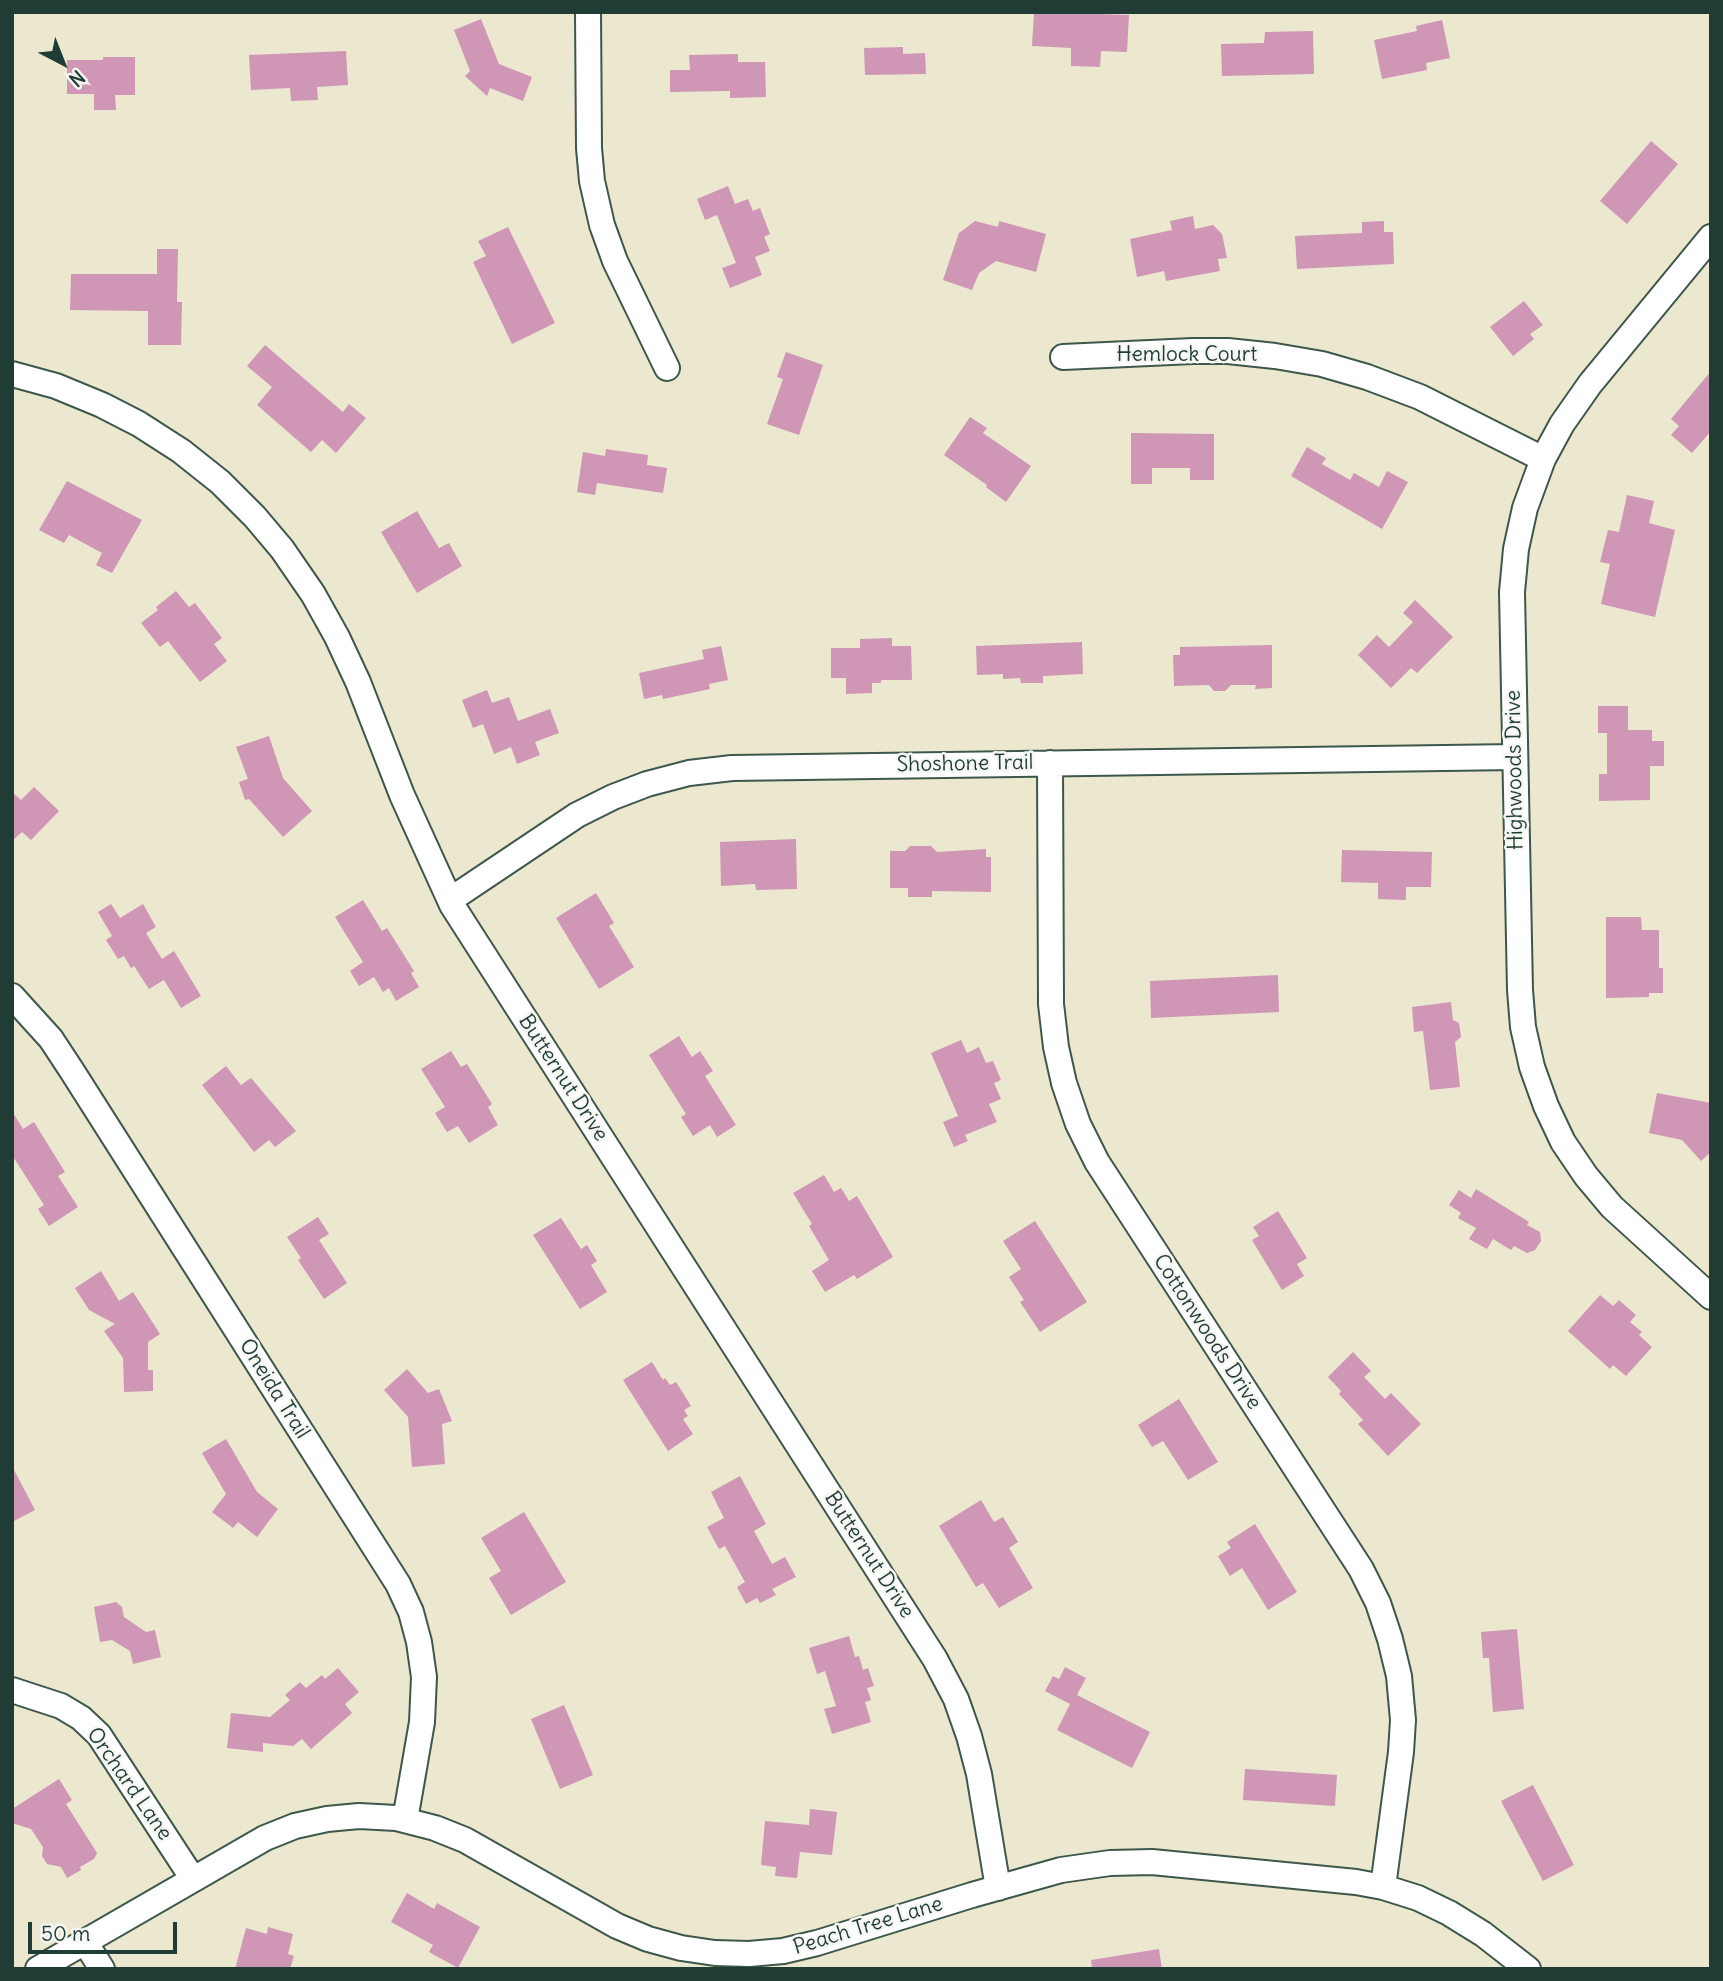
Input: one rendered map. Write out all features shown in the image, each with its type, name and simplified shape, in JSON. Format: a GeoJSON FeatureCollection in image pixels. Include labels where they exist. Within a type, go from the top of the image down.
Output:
{"type":"FeatureCollection","features":[{"type":"Feature","properties":{"kind":"street"},"geometry":{"type":"LineString","coordinates":[[589,12],[589,148],[592,181],[602,225],[615,261],[667,368]]}},
{"type":"Feature","properties":{"kind":"street","name":"Highwoods Drive"},"geometry":{"type":"LineString","coordinates":[[1709,1291],[1612,1207],[1586,1176],[1563,1142],[1532,1067],[1523,1027],[1520,990],[1512,592],[1516,550],[1525,508],[1543,459],[1562,424],[1590,384],[1711,237]]}},
{"type":"Feature","properties":{"kind":"street","name":"Hemlock Court"},"geometry":{"type":"LineString","coordinates":[[1063,357],[1216,351],[1275,356],[1322,365],[1367,377],[1420,397],[1543,459]]}},
{"type":"Feature","properties":{"kind":"street","name":"Butternut Drive"},"geometry":{"type":"LineString","coordinates":[[12,374],[56,386],[102,405],[139,424],[181,451],[220,482],[273,538],[313,594],[358,682],[411,818],[450,900],[935,1659],[956,1699],[970,1739],[979,1774],[998,1888]]}},
{"type":"Feature","properties":{"kind":"street","name":"Shoshone Trail"},"geometry":{"type":"LineString","coordinates":[[450,900],[577,815],[647,784],[689,773],[732,768],[1515,757]]}},
{"type":"Feature","properties":{"kind":"street","name":"Cottonwoods Drive"},"geometry":{"type":"LineString","coordinates":[[1051,763],[1051,1004],[1064,1083],[1078,1124],[1097,1162],[1349,1550],[1378,1603],[1399,1676],[1403,1720],[1383,1887]]}},
{"type":"Feature","properties":{"kind":"street","name":"Oneida Trail"},"geometry":{"type":"LineString","coordinates":[[12,996],[51,1039],[398,1584],[411,1612],[424,1677],[422,1723],[405,1820]]}},
{"type":"Feature","properties":{"kind":"street","name":"Orchard Lane"},"geometry":{"type":"LineString","coordinates":[[12,1690],[61,1706],[81,1718],[99,1735],[194,1879]]}},
{"type":"Feature","properties":{"kind":"street","name":"Peach Tree Lane"},"geometry":{"type":"LineString","coordinates":[[38,1969],[265,1838],[295,1826],[359,1816],[405,1820],[435,1828],[465,1840],[617,1926],[648,1939],[715,1953],[783,1951],[817,1944],[1061,1870],[1110,1863],[1152,1862],[1383,1887],[1418,1898],[1450,1913],[1483,1934],[1528,1969]]}},
{"type":"Feature","properties":{"kind":"street"},"geometry":{"type":"LineString","coordinates":[[85,1942],[102,1969]]}},
{"type":"Feature","properties":{"kind":"building"},"geometry":{"type":"Polygon","coordinates":[[[1034,12],[1129,15],[1127,52],[1101,51],[1100,67],[1071,66],[1071,48],[1032,46],[1034,12]]]}},
{"type":"Feature","properties":{"kind":"building"},"geometry":{"type":"Polygon","coordinates":[[[481,19],[499,64],[532,77],[523,101],[490,88],[487,96],[465,76],[470,71],[454,30],[481,19]]]}},
{"type":"Feature","properties":{"kind":"building"},"geometry":{"type":"Polygon","coordinates":[[[1442,20],[1450,58],[1426,63],[1427,70],[1382,79],[1374,40],[1417,31],[1416,26],[1442,20]]]}},
{"type":"Feature","properties":{"kind":"building"},"geometry":{"type":"Polygon","coordinates":[[[1313,31],[1314,74],[1222,76],[1221,44],[1264,43],[1265,32],[1313,31]]]}},
{"type":"Feature","properties":{"kind":"building"},"geometry":{"type":"Polygon","coordinates":[[[903,47],[903,54],[925,53],[926,74],[865,75],[864,48],[903,47]]]}},
{"type":"Feature","properties":{"kind":"building"},"geometry":{"type":"Polygon","coordinates":[[[346,51],[348,85],[317,87],[318,100],[291,101],[290,88],[251,90],[249,55],[346,51]]]}},
{"type":"Feature","properties":{"kind":"building"},"geometry":{"type":"Polygon","coordinates":[[[738,54],[738,62],[765,62],[766,97],[730,98],[730,91],[670,92],[670,70],[690,70],[689,55],[738,54]]]}},
{"type":"Feature","properties":{"kind":"building"},"geometry":{"type":"Polygon","coordinates":[[[103,57],[135,57],[135,95],[115,95],[116,110],[94,110],[94,94],[67,94],[67,60],[103,60],[103,57]]]}},
{"type":"Feature","properties":{"kind":"building"},"geometry":{"type":"Polygon","coordinates":[[[1651,141],[1678,164],[1627,224],[1600,201],[1651,141]]]}},
{"type":"Feature","properties":{"kind":"building"},"geometry":{"type":"Polygon","coordinates":[[[728,186],[735,204],[748,199],[753,211],[760,208],[770,234],[764,237],[770,251],[755,257],[762,275],[730,288],[722,268],[736,263],[717,215],[705,220],[697,199],[728,186]]]}},
{"type":"Feature","properties":{"kind":"building"},"geometry":{"type":"Polygon","coordinates":[[[1193,216],[1195,229],[1213,225],[1222,234],[1227,258],[1218,259],[1220,271],[1166,281],[1164,271],[1137,277],[1130,239],[1172,230],[1170,221],[1193,216]]]}},
{"type":"Feature","properties":{"kind":"building"},"geometry":{"type":"Polygon","coordinates":[[[975,221],[998,227],[999,221],[1046,234],[1036,272],[996,261],[979,273],[972,290],[943,280],[959,233],[975,221]]]}},
{"type":"Feature","properties":{"kind":"building"},"geometry":{"type":"Polygon","coordinates":[[[1384,221],[1384,232],[1393,232],[1394,264],[1297,269],[1295,236],[1362,233],[1362,222],[1384,221]]]}},
{"type":"Feature","properties":{"kind":"building"},"geometry":{"type":"Polygon","coordinates":[[[508,227],[555,323],[512,344],[473,262],[486,256],[478,241],[508,227]]]}},
{"type":"Feature","properties":{"kind":"building"},"geometry":{"type":"Polygon","coordinates":[[[157,249],[178,249],[177,302],[182,302],[181,345],[148,345],[148,311],[70,310],[71,274],[157,274],[157,249]]]}},
{"type":"Feature","properties":{"kind":"building"},"geometry":{"type":"Polygon","coordinates":[[[1524,301],[1543,325],[1530,334],[1534,339],[1513,356],[1490,327],[1524,301]]]}},
{"type":"Feature","properties":{"kind":"building"},"geometry":{"type":"Polygon","coordinates":[[[265,345],[343,412],[349,404],[366,418],[336,453],[322,440],[311,452],[257,405],[272,387],[247,366],[265,345]]]}},
{"type":"Feature","properties":{"kind":"building"},"geometry":{"type":"Polygon","coordinates":[[[786,352],[823,365],[799,435],[767,424],[783,379],[777,377],[786,352]]]}},
{"type":"Feature","properties":{"kind":"building"},"geometry":{"type":"Polygon","coordinates":[[[1711,371],[1711,431],[1692,453],[1671,435],[1679,426],[1671,419],[1711,371]]]}},
{"type":"Feature","properties":{"kind":"building"},"geometry":{"type":"Polygon","coordinates":[[[970,417],[987,428],[983,433],[1031,466],[1006,502],[944,455],[970,417]]]}},
{"type":"Feature","properties":{"kind":"building"},"geometry":{"type":"Polygon","coordinates":[[[1131,433],[1214,434],[1214,480],[1190,480],[1190,468],[1152,468],[1152,484],[1131,484],[1131,433]]]}},
{"type":"Feature","properties":{"kind":"building"},"geometry":{"type":"Polygon","coordinates":[[[1307,447],[1326,458],[1322,464],[1350,480],[1354,473],[1379,487],[1387,471],[1408,482],[1382,529],[1291,476],[1307,447]]]}},
{"type":"Feature","properties":{"kind":"building"},"geometry":{"type":"Polygon","coordinates":[[[606,449],[648,455],[647,465],[667,468],[663,493],[597,483],[595,495],[577,492],[583,452],[605,456],[606,449]]]}},
{"type":"Feature","properties":{"kind":"building"},"geometry":{"type":"Polygon","coordinates":[[[67,481],[142,520],[112,573],[96,565],[102,553],[69,535],[64,543],[39,530],[67,481]]]}},
{"type":"Feature","properties":{"kind":"building"},"geometry":{"type":"Polygon","coordinates":[[[1627,495],[1654,501],[1649,523],[1675,530],[1655,617],[1601,604],[1610,564],[1600,562],[1608,530],[1619,532],[1627,495]]]}},
{"type":"Feature","properties":{"kind":"building"},"geometry":{"type":"Polygon","coordinates":[[[417,511],[439,548],[449,543],[462,566],[417,593],[381,532],[417,511]]]}},
{"type":"Feature","properties":{"kind":"building"},"geometry":{"type":"Polygon","coordinates":[[[176,591],[189,607],[195,603],[222,638],[214,644],[227,661],[200,682],[168,641],[160,647],[141,623],[176,591]]]}},
{"type":"Feature","properties":{"kind":"building"},"geometry":{"type":"Polygon","coordinates":[[[1415,600],[1453,637],[1417,673],[1411,668],[1391,688],[1358,655],[1377,635],[1389,647],[1413,622],[1403,613],[1415,600]]]}},
{"type":"Feature","properties":{"kind":"building"},"geometry":{"type":"Polygon","coordinates":[[[892,638],[892,646],[911,646],[912,680],[881,680],[881,683],[872,683],[872,693],[846,694],[846,678],[831,678],[831,648],[860,648],[860,639],[892,638]]]}},
{"type":"Feature","properties":{"kind":"building"},"geometry":{"type":"Polygon","coordinates":[[[1082,642],[1083,674],[1043,676],[1043,683],[1021,683],[1020,678],[1003,679],[1003,674],[977,675],[976,646],[1082,642]]]}},
{"type":"Feature","properties":{"kind":"building"},"geometry":{"type":"Polygon","coordinates":[[[1272,645],[1272,688],[1255,689],[1256,685],[1231,685],[1225,691],[1214,691],[1209,685],[1174,686],[1173,655],[1180,655],[1180,647],[1272,645]]]}},
{"type":"Feature","properties":{"kind":"building"},"geometry":{"type":"Polygon","coordinates":[[[721,646],[728,680],[709,684],[710,689],[663,699],[662,695],[644,699],[639,673],[704,659],[702,650],[721,646]]]}},
{"type":"Feature","properties":{"kind":"building"},"geometry":{"type":"Polygon","coordinates":[[[487,690],[492,703],[509,697],[518,721],[550,709],[559,733],[535,742],[540,755],[517,764],[511,747],[494,754],[483,724],[473,728],[462,700],[487,690]]]}},
{"type":"Feature","properties":{"kind":"building"},"geometry":{"type":"Polygon","coordinates":[[[1598,706],[1628,706],[1628,730],[1652,730],[1652,741],[1664,741],[1664,766],[1650,766],[1650,800],[1599,801],[1599,774],[1607,774],[1607,733],[1598,733],[1598,706]]]}},
{"type":"Feature","properties":{"kind":"building"},"geometry":{"type":"Polygon","coordinates":[[[269,736],[283,778],[312,811],[283,837],[249,799],[245,800],[239,782],[248,779],[236,747],[269,736]]]}},
{"type":"Feature","properties":{"kind":"building"},"geometry":{"type":"Polygon","coordinates":[[[34,787],[59,811],[31,840],[22,832],[12,841],[12,792],[21,800],[34,787]]]}},
{"type":"Feature","properties":{"kind":"building"},"geometry":{"type":"Polygon","coordinates":[[[796,839],[797,889],[756,890],[755,884],[721,886],[720,842],[796,839]]]}},
{"type":"Feature","properties":{"kind":"building"},"geometry":{"type":"Polygon","coordinates":[[[910,846],[931,846],[937,852],[986,849],[986,857],[991,857],[991,892],[932,891],[932,897],[908,897],[908,888],[890,888],[890,851],[905,851],[910,846]]]}},
{"type":"Feature","properties":{"kind":"building"},"geometry":{"type":"Polygon","coordinates":[[[1342,850],[1432,852],[1431,887],[1406,887],[1406,900],[1378,899],[1378,883],[1341,882],[1342,850]]]}},
{"type":"Feature","properties":{"kind":"building"},"geometry":{"type":"Polygon","coordinates":[[[596,893],[614,923],[609,926],[634,967],[599,989],[556,918],[596,893]]]}},
{"type":"Feature","properties":{"kind":"building"},"geometry":{"type":"Polygon","coordinates":[[[363,900],[382,931],[387,928],[414,971],[411,973],[419,987],[396,1001],[389,988],[383,992],[374,977],[359,986],[350,971],[363,962],[335,917],[363,900]]]}},
{"type":"Feature","properties":{"kind":"building"},"geometry":{"type":"Polygon","coordinates":[[[111,904],[120,918],[143,904],[156,927],[146,933],[162,959],[174,951],[201,996],[181,1008],[164,980],[149,989],[124,956],[118,959],[106,940],[112,936],[98,912],[111,904]]]}},
{"type":"Feature","properties":{"kind":"building"},"geometry":{"type":"Polygon","coordinates":[[[1606,917],[1641,917],[1642,930],[1659,930],[1659,968],[1663,968],[1663,993],[1649,993],[1649,997],[1606,998],[1606,917]]]}},
{"type":"Feature","properties":{"kind":"building"},"geometry":{"type":"Polygon","coordinates":[[[1278,975],[1279,1012],[1151,1018],[1150,981],[1278,975]]]}},
{"type":"Feature","properties":{"kind":"building"},"geometry":{"type":"Polygon","coordinates":[[[1451,1002],[1453,1020],[1459,1023],[1461,1037],[1455,1042],[1460,1087],[1430,1090],[1423,1031],[1414,1032],[1412,1007],[1451,1002]]]}},
{"type":"Feature","properties":{"kind":"building"},"geometry":{"type":"Polygon","coordinates":[[[679,1036],[692,1057],[700,1051],[713,1071],[705,1076],[736,1125],[717,1137],[710,1125],[693,1136],[681,1117],[686,1114],[649,1055],[679,1036]]]}},
{"type":"Feature","properties":{"kind":"building"},"geometry":{"type":"Polygon","coordinates":[[[961,1040],[967,1053],[979,1047],[986,1063],[993,1061],[1001,1080],[994,1083],[1001,1099],[989,1104],[997,1122],[965,1135],[968,1141],[954,1147],[943,1122],[958,1116],[931,1053],[961,1040]]]}},
{"type":"Feature","properties":{"kind":"building"},"geometry":{"type":"Polygon","coordinates":[[[451,1051],[461,1067],[467,1064],[492,1104],[488,1107],[498,1125],[469,1143],[458,1126],[447,1132],[435,1113],[445,1107],[421,1069],[451,1051]]]}},
{"type":"Feature","properties":{"kind":"building"},"geometry":{"type":"Polygon","coordinates":[[[226,1066],[241,1085],[251,1078],[296,1131],[275,1147],[269,1140],[254,1152],[202,1085],[226,1066]]]}},
{"type":"Feature","properties":{"kind":"building"},"geometry":{"type":"Polygon","coordinates":[[[1657,1093],[1711,1103],[1711,1152],[1701,1161],[1682,1140],[1649,1133],[1657,1093]]]}},
{"type":"Feature","properties":{"kind":"building"},"geometry":{"type":"Polygon","coordinates":[[[12,1111],[23,1129],[34,1122],[65,1172],[58,1176],[78,1207],[49,1226],[38,1209],[44,1205],[12,1155],[12,1111]]]}},
{"type":"Feature","properties":{"kind":"building"},"geometry":{"type":"Polygon","coordinates":[[[824,1175],[834,1192],[841,1188],[849,1201],[857,1196],[893,1257],[857,1279],[854,1275],[825,1292],[812,1271],[829,1260],[793,1193],[824,1175]]]}},
{"type":"Feature","properties":{"kind":"building"},"geometry":{"type":"Polygon","coordinates":[[[1476,1189],[1529,1222],[1527,1225],[1540,1232],[1541,1241],[1535,1250],[1527,1253],[1514,1246],[1511,1250],[1493,1239],[1487,1249],[1469,1239],[1476,1228],[1458,1218],[1461,1213],[1449,1205],[1459,1190],[1471,1198],[1476,1189]]]}},
{"type":"Feature","properties":{"kind":"building"},"geometry":{"type":"Polygon","coordinates":[[[1278,1211],[1307,1258],[1297,1264],[1304,1276],[1282,1290],[1252,1240],[1259,1236],[1253,1227],[1278,1211]]]}},
{"type":"Feature","properties":{"kind":"building"},"geometry":{"type":"Polygon","coordinates":[[[318,1217],[329,1234],[319,1240],[347,1283],[324,1299],[298,1260],[301,1258],[287,1237],[318,1217]]]}},
{"type":"Feature","properties":{"kind":"building"},"geometry":{"type":"Polygon","coordinates":[[[561,1218],[581,1249],[587,1245],[597,1261],[591,1265],[607,1292],[580,1309],[533,1235],[561,1218]]]}},
{"type":"Feature","properties":{"kind":"building"},"geometry":{"type":"Polygon","coordinates":[[[1035,1221],[1087,1302],[1040,1332],[1020,1302],[1024,1300],[1009,1277],[1021,1269],[1003,1241],[1035,1221]]]}},
{"type":"Feature","properties":{"kind":"building"},"geometry":{"type":"Polygon","coordinates":[[[101,1271],[119,1301],[133,1292],[160,1334],[148,1342],[148,1370],[153,1370],[153,1391],[124,1392],[123,1358],[104,1331],[115,1324],[89,1310],[75,1288],[101,1271]]]}},
{"type":"Feature","properties":{"kind":"building"},"geometry":{"type":"Polygon","coordinates":[[[1600,1295],[1613,1306],[1619,1300],[1636,1315],[1630,1322],[1642,1332],[1639,1335],[1652,1347],[1626,1376],[1613,1365],[1610,1369],[1568,1331],[1600,1295]]]}},
{"type":"Feature","properties":{"kind":"building"},"geometry":{"type":"Polygon","coordinates":[[[1353,1352],[1371,1371],[1364,1377],[1385,1399],[1391,1393],[1421,1424],[1388,1456],[1358,1424],[1363,1420],[1339,1394],[1341,1391],[1328,1377],[1353,1352]]]}},
{"type":"Feature","properties":{"kind":"building"},"geometry":{"type":"Polygon","coordinates":[[[652,1362],[663,1380],[665,1378],[670,1385],[676,1382],[691,1406],[684,1410],[688,1416],[683,1419],[693,1434],[668,1451],[623,1380],[652,1362]]]}},
{"type":"Feature","properties":{"kind":"building"},"geometry":{"type":"Polygon","coordinates":[[[407,1369],[428,1393],[439,1389],[452,1421],[442,1424],[445,1464],[412,1467],[408,1417],[384,1390],[407,1369]]]}},
{"type":"Feature","properties":{"kind":"building"},"geometry":{"type":"Polygon","coordinates":[[[1179,1399],[1218,1462],[1188,1480],[1163,1441],[1152,1447],[1138,1425],[1179,1399]]]}},
{"type":"Feature","properties":{"kind":"building"},"geometry":{"type":"Polygon","coordinates":[[[226,1439],[257,1492],[278,1509],[257,1537],[238,1522],[233,1528],[212,1512],[226,1494],[202,1453],[226,1439]]]}},
{"type":"Feature","properties":{"kind":"building"},"geometry":{"type":"Polygon","coordinates":[[[12,1466],[35,1510],[12,1522],[12,1466]]]}},
{"type":"Feature","properties":{"kind":"building"},"geometry":{"type":"Polygon","coordinates":[[[740,1476],[766,1524],[754,1531],[772,1564],[785,1557],[796,1577],[772,1589],[776,1595],[760,1603],[757,1598],[746,1604],[737,1587],[745,1582],[725,1546],[719,1549],[707,1527],[724,1518],[711,1492],[740,1476]]]}},
{"type":"Feature","properties":{"kind":"building"},"geometry":{"type":"Polygon","coordinates":[[[981,1500],[994,1522],[1003,1517],[1018,1542],[1009,1548],[1033,1588],[999,1608],[983,1583],[976,1587],[939,1526],[981,1500]]]}},
{"type":"Feature","properties":{"kind":"building"},"geometry":{"type":"Polygon","coordinates":[[[524,1512],[566,1582],[511,1615],[489,1578],[501,1571],[481,1538],[524,1512]]]}},
{"type":"Feature","properties":{"kind":"building"},"geometry":{"type":"Polygon","coordinates":[[[1255,1524],[1297,1592],[1268,1610],[1242,1568],[1230,1576],[1218,1556],[1231,1548],[1227,1542],[1255,1524]]]}},
{"type":"Feature","properties":{"kind":"building"},"geometry":{"type":"Polygon","coordinates":[[[116,1602],[122,1607],[124,1617],[146,1632],[155,1630],[161,1657],[133,1664],[130,1651],[112,1640],[100,1642],[94,1607],[116,1602]]]}},
{"type":"Feature","properties":{"kind":"building"},"geometry":{"type":"Polygon","coordinates":[[[1517,1629],[1524,1709],[1493,1712],[1489,1658],[1483,1658],[1481,1632],[1517,1629]]]}},
{"type":"Feature","properties":{"kind":"building"},"geometry":{"type":"Polygon","coordinates":[[[849,1636],[855,1657],[859,1656],[863,1670],[868,1668],[874,1686],[867,1688],[871,1700],[865,1702],[871,1722],[832,1734],[824,1709],[836,1706],[825,1671],[817,1674],[809,1648],[849,1636]]]}},
{"type":"Feature","properties":{"kind":"building"},"geometry":{"type":"Polygon","coordinates":[[[1065,1667],[1086,1678],[1077,1695],[1150,1732],[1132,1768],[1057,1730],[1070,1704],[1045,1691],[1053,1676],[1059,1679],[1065,1667]]]}},
{"type":"Feature","properties":{"kind":"building"},"geometry":{"type":"Polygon","coordinates":[[[338,1668],[359,1692],[345,1704],[352,1713],[311,1749],[302,1739],[293,1746],[263,1743],[263,1752],[227,1748],[231,1713],[270,1717],[290,1700],[285,1695],[300,1682],[306,1688],[322,1675],[325,1679],[338,1668]]]}},
{"type":"Feature","properties":{"kind":"building"},"geometry":{"type":"Polygon","coordinates":[[[564,1705],[593,1775],[560,1789],[531,1719],[564,1705]]]}},
{"type":"Feature","properties":{"kind":"building"},"geometry":{"type":"Polygon","coordinates":[[[1245,1769],[1337,1775],[1335,1806],[1243,1800],[1245,1769]]]}},
{"type":"Feature","properties":{"kind":"building"},"geometry":{"type":"Polygon","coordinates":[[[59,1779],[72,1800],[66,1804],[97,1853],[94,1859],[80,1867],[81,1870],[67,1878],[61,1867],[47,1864],[42,1856],[43,1847],[31,1829],[12,1823],[12,1809],[59,1779]]]}},
{"type":"Feature","properties":{"kind":"building"},"geometry":{"type":"Polygon","coordinates":[[[1533,1785],[1574,1865],[1543,1881],[1501,1801],[1533,1785]]]}},
{"type":"Feature","properties":{"kind":"building"},"geometry":{"type":"Polygon","coordinates":[[[810,1809],[837,1812],[832,1855],[800,1852],[797,1878],[775,1876],[776,1867],[761,1865],[765,1821],[809,1825],[810,1809]]]}},
{"type":"Feature","properties":{"kind":"building"},"geometry":{"type":"Polygon","coordinates":[[[407,1893],[434,1909],[437,1903],[480,1927],[458,1968],[429,1952],[433,1945],[391,1922],[407,1893]]]}},
{"type":"Feature","properties":{"kind":"building"},"geometry":{"type":"Polygon","coordinates":[[[268,1927],[293,1934],[288,1954],[294,1956],[290,1969],[235,1969],[246,1928],[267,1934],[268,1927]]]}},
{"type":"Feature","properties":{"kind":"building"},"geometry":{"type":"Polygon","coordinates":[[[1159,1949],[1162,1969],[1092,1969],[1091,1960],[1159,1949]]]}}]}
